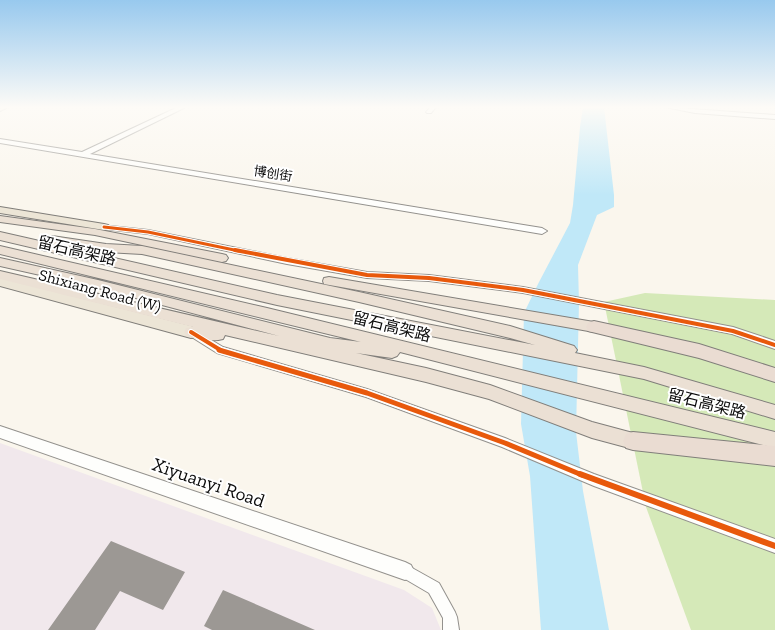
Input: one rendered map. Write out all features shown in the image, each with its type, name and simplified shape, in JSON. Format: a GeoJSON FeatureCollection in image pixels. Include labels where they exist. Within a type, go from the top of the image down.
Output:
{"type":"FeatureCollection","features":[{"type":"Feature","properties":{"kind":"highway"},"geometry":{"type":"LineString","coordinates":[[0,219],[42,226],[95,232],[379,290],[453,301],[594,327],[699,351],[775,374]]}},
{"type":"Feature","properties":{"kind":"highway"},"geometry":{"type":"LineString","coordinates":[[104,227],[188,250]]}},
{"type":"Feature","properties":{"kind":"highway"},"geometry":{"type":"LineString","coordinates":[[0,233],[106,248],[142,250],[359,297],[510,332],[644,373]]}},
{"type":"Feature","properties":{"kind":"highway","name":"留石高架路"},"geometry":{"type":"LineString","coordinates":[[0,236],[277,300],[644,373],[775,412]]}},
{"type":"Feature","properties":{"kind":"highway","name":"留石高架路"},"geometry":{"type":"LineString","coordinates":[[0,250],[564,386],[775,440]]}},
{"type":"Feature","properties":{"kind":"highway"},"geometry":{"type":"LineString","coordinates":[[0,262],[98,284],[330,344],[394,352],[533,385],[564,386]]}},
{"type":"Feature","properties":{"kind":"highway"},"geometry":{"type":"LineString","coordinates":[[0,275],[283,343],[426,375],[490,392],[592,430],[633,441],[775,456]]}},
{"type":"Feature","properties":{"kind":"highway"},"geometry":{"type":"LineString","coordinates":[[191,332],[283,343]]}},
{"type":"Feature","properties":{"kind":"main road"},"geometry":{"type":"LineString","coordinates":[[0,210],[104,227]]}},
{"type":"Feature","properties":{"kind":"main road","name":"Shixiang Road (W)"},"geometry":{"type":"LineString","coordinates":[[0,282],[191,332]]}},
{"type":"Feature","properties":{"kind":"street"},"geometry":{"type":"LineString","coordinates":[[84,154],[121,136]]}},
{"type":"Feature","properties":{"kind":"street","name":"博创街"},"geometry":{"type":"LineString","coordinates":[[0,141],[542,231]]}},
{"type":"Feature","properties":{"kind":"street"},"geometry":{"type":"LineString","coordinates":[[104,227],[148,232],[287,261],[367,275],[429,278],[523,290],[733,331],[775,345]]}},
{"type":"Feature","properties":{"kind":"street"},"geometry":{"type":"LineString","coordinates":[[191,332],[220,350],[367,393],[505,442],[594,480],[775,546]]}},
{"type":"Feature","properties":{"kind":"street","name":"Xiyuanyi Road"},"geometry":{"type":"LineString","coordinates":[[0,432],[406,571]]}},
{"type":"Feature","properties":{"kind":"street"},"geometry":{"type":"LineString","coordinates":[[406,571],[434,588],[450,617],[451,630]]}},
{"type":"Feature","properties":{"kind":"shaded area"},"geometry":{"type":"Polygon","coordinates":[[[0,443],[404,590],[432,608],[441,630],[0,630],[0,443]]]}},
{"type":"Feature","properties":{"kind":"green space"},"geometry":{"type":"Polygon","coordinates":[[[645,293],[775,300],[775,630],[691,630],[646,507],[604,302],[645,293]]]}},
{"type":"Feature","properties":{"kind":"water"},"geometry":{"type":"Polygon","coordinates":[[[579,136],[607,136],[614,207],[597,215],[578,265],[579,303],[576,432],[583,491],[609,630],[541,630],[530,476],[521,424],[524,313],[570,223],[579,136]]]}},
{"type":"Feature","properties":{"kind":"building"},"geometry":{"type":"Polygon","coordinates":[[[111,541],[185,572],[163,610],[120,591],[95,630],[48,630],[111,541]]]}},
{"type":"Feature","properties":{"kind":"building"},"geometry":{"type":"Polygon","coordinates":[[[223,590],[315,630],[212,630],[204,626],[223,590]]]}},
{"type":"Feature","properties":{"kind":"cycle path"},"geometry":{"type":"LineString","coordinates":[[104,227],[148,232],[287,261],[367,275],[429,278],[523,290],[733,331],[775,345]]}},
{"type":"Feature","properties":{"kind":"cycle path"},"geometry":{"type":"LineString","coordinates":[[191,332],[220,350],[367,393],[505,443],[594,480],[775,546]]}}]}
